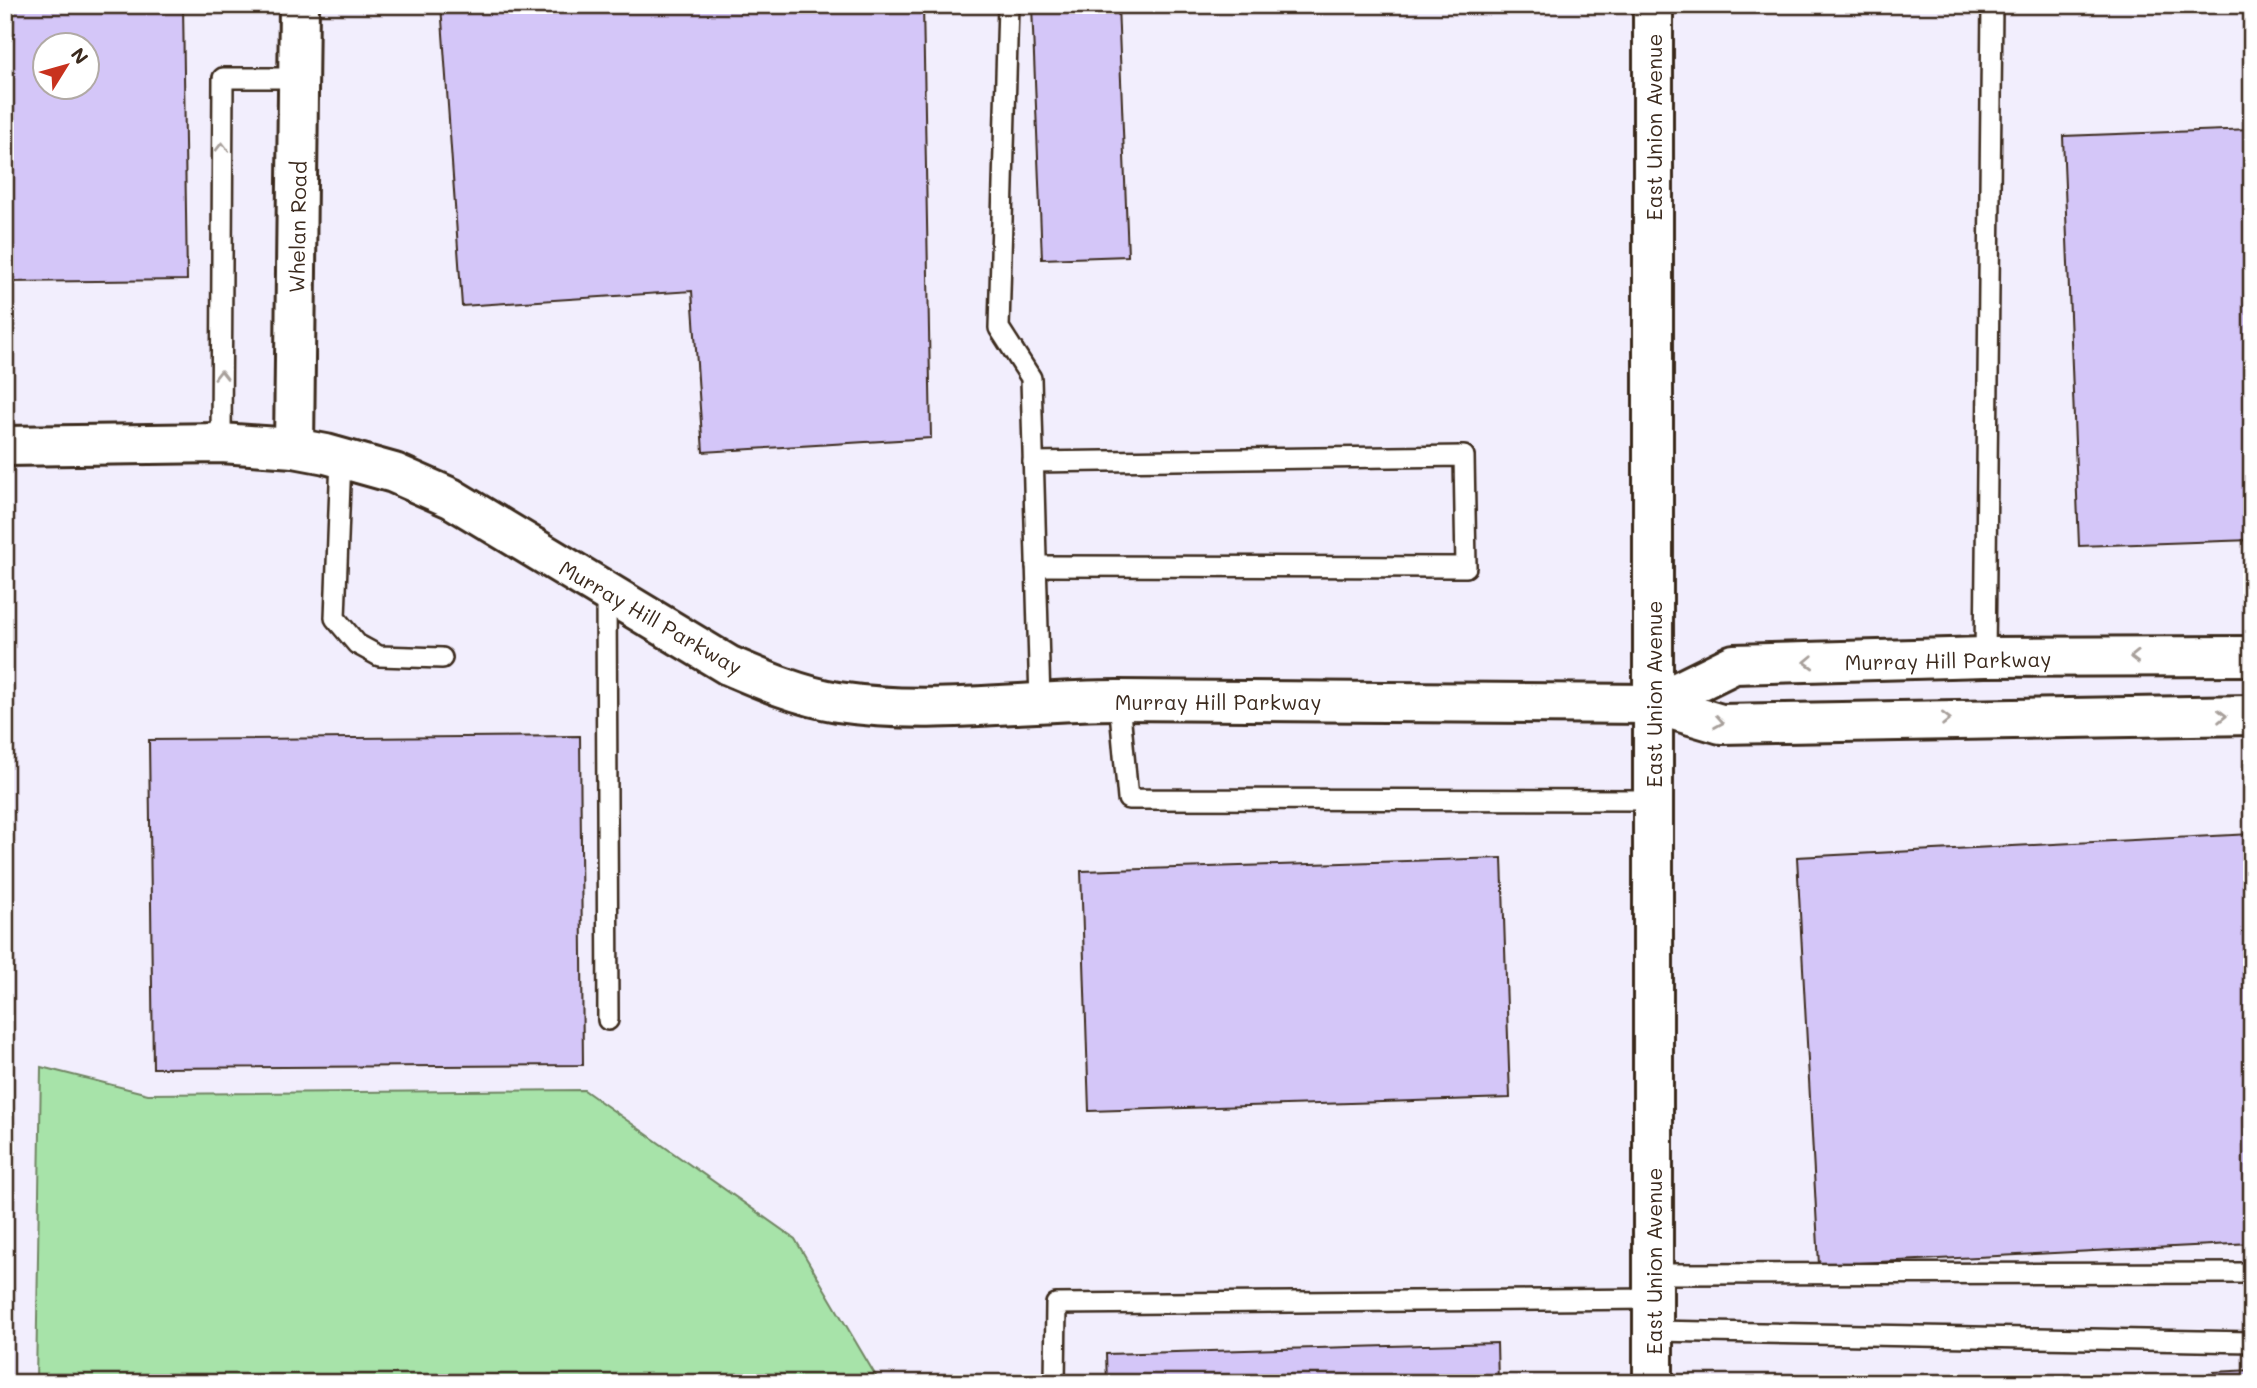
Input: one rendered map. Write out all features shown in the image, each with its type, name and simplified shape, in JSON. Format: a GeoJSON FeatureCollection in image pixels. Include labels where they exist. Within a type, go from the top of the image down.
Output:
{"type":"FeatureCollection","features":[{"type":"Feature","properties":{"kind":"street","name":"Whelan Road"},"geometry":{"type":"LineString","coordinates":[[294,449],[299,5]]}},
{"type":"Feature","properties":{"kind":"street","name":"East Union Avenue"},"geometry":{"type":"LineString","coordinates":[[1653,5],[1653,1383]]}},
{"type":"Feature","properties":{"kind":"street","name":"Murray Hill Parkway"},"geometry":{"type":"LineString","coordinates":[[5,446],[221,443],[294,449],[341,458],[394,473],[451,498],[728,665],[773,685],[835,702],[919,709],[1119,700],[1653,705],[1721,724],[2252,715]]}},
{"type":"Feature","properties":{"kind":"street","name":"Murray Hill Parkway"},"geometry":{"type":"LineString","coordinates":[[1653,705],[1734,664],[1985,657],[2252,656]]}},
{"type":"Feature","properties":{"kind":"street"},"geometry":{"type":"LineString","coordinates":[[2178,657],[2179,717]]}},
{"type":"Feature","properties":{"kind":"lane"},"geometry":{"type":"LineString","coordinates":[[1008,5],[999,328],[1031,379],[1040,702]]}},
{"type":"Feature","properties":{"kind":"lane"},"geometry":{"type":"LineString","coordinates":[[1985,657],[1992,5]]}},
{"type":"Feature","properties":{"kind":"lane"},"geometry":{"type":"LineString","coordinates":[[221,443],[223,78],[299,78]]}},
{"type":"Feature","properties":{"kind":"lane"},"geometry":{"type":"LineString","coordinates":[[1033,462],[1464,456],[1466,567],[1036,566]]}},
{"type":"Feature","properties":{"kind":"lane"},"geometry":{"type":"LineString","coordinates":[[341,458],[335,618],[357,644],[379,656],[442,658]]}},
{"type":"Feature","properties":{"kind":"lane"},"geometry":{"type":"LineString","coordinates":[[606,591],[608,1020]]}},
{"type":"Feature","properties":{"kind":"lane"},"geometry":{"type":"LineString","coordinates":[[1119,700],[1128,799],[1653,800]]}},
{"type":"Feature","properties":{"kind":"lane"},"geometry":{"type":"LineString","coordinates":[[1055,1383],[1056,1304],[1653,1301],[2252,1273]]}},
{"type":"Feature","properties":{"kind":"lane"},"geometry":{"type":"LineString","coordinates":[[1653,1301],[2252,1342]]}},
{"type":"Feature","properties":{"kind":"shaded area"},"geometry":{"type":"Polygon","coordinates":[[[5,5],[2252,5],[2252,1383],[880,1383],[795,1239],[584,1090],[148,1094],[42,1067],[36,1383],[5,1383],[5,5]]]}},
{"type":"Feature","properties":{"kind":"green space"},"geometry":{"type":"Polygon","coordinates":[[[41,1067],[148,1094],[584,1090],[795,1239],[880,1383],[36,1383],[41,1067]]]}},
{"type":"Feature","properties":{"kind":"building"},"geometry":{"type":"Polygon","coordinates":[[[5,5],[183,5],[187,280],[5,282],[5,5]]]}},
{"type":"Feature","properties":{"kind":"building"},"geometry":{"type":"Polygon","coordinates":[[[441,5],[923,5],[931,438],[703,452],[692,291],[462,306],[441,5]]]}},
{"type":"Feature","properties":{"kind":"building"},"geometry":{"type":"Polygon","coordinates":[[[1032,5],[1118,5],[1128,256],[1042,259],[1032,5]]]}},
{"type":"Feature","properties":{"kind":"building"},"geometry":{"type":"Polygon","coordinates":[[[2252,129],[2252,540],[2079,546],[2063,136],[2252,129]]]}},
{"type":"Feature","properties":{"kind":"building"},"geometry":{"type":"Polygon","coordinates":[[[580,736],[583,1065],[153,1068],[149,740],[580,736]]]}},
{"type":"Feature","properties":{"kind":"building"},"geometry":{"type":"Polygon","coordinates":[[[2252,834],[2252,1243],[1819,1265],[1797,857],[2252,834]]]}},
{"type":"Feature","properties":{"kind":"building"},"geometry":{"type":"Polygon","coordinates":[[[1502,858],[1510,1098],[1089,1111],[1081,871],[1502,858]]]}},
{"type":"Feature","properties":{"kind":"building"},"geometry":{"type":"Polygon","coordinates":[[[1497,1343],[1498,1383],[1107,1383],[1106,1354],[1497,1343]]]}},
{"type":"Feature","properties":{"kind":"building"},"geometry":{"type":"Polygon","coordinates":[[[2252,1370],[2252,1383],[2215,1383],[2214,1372],[2252,1370]]]}}]}
